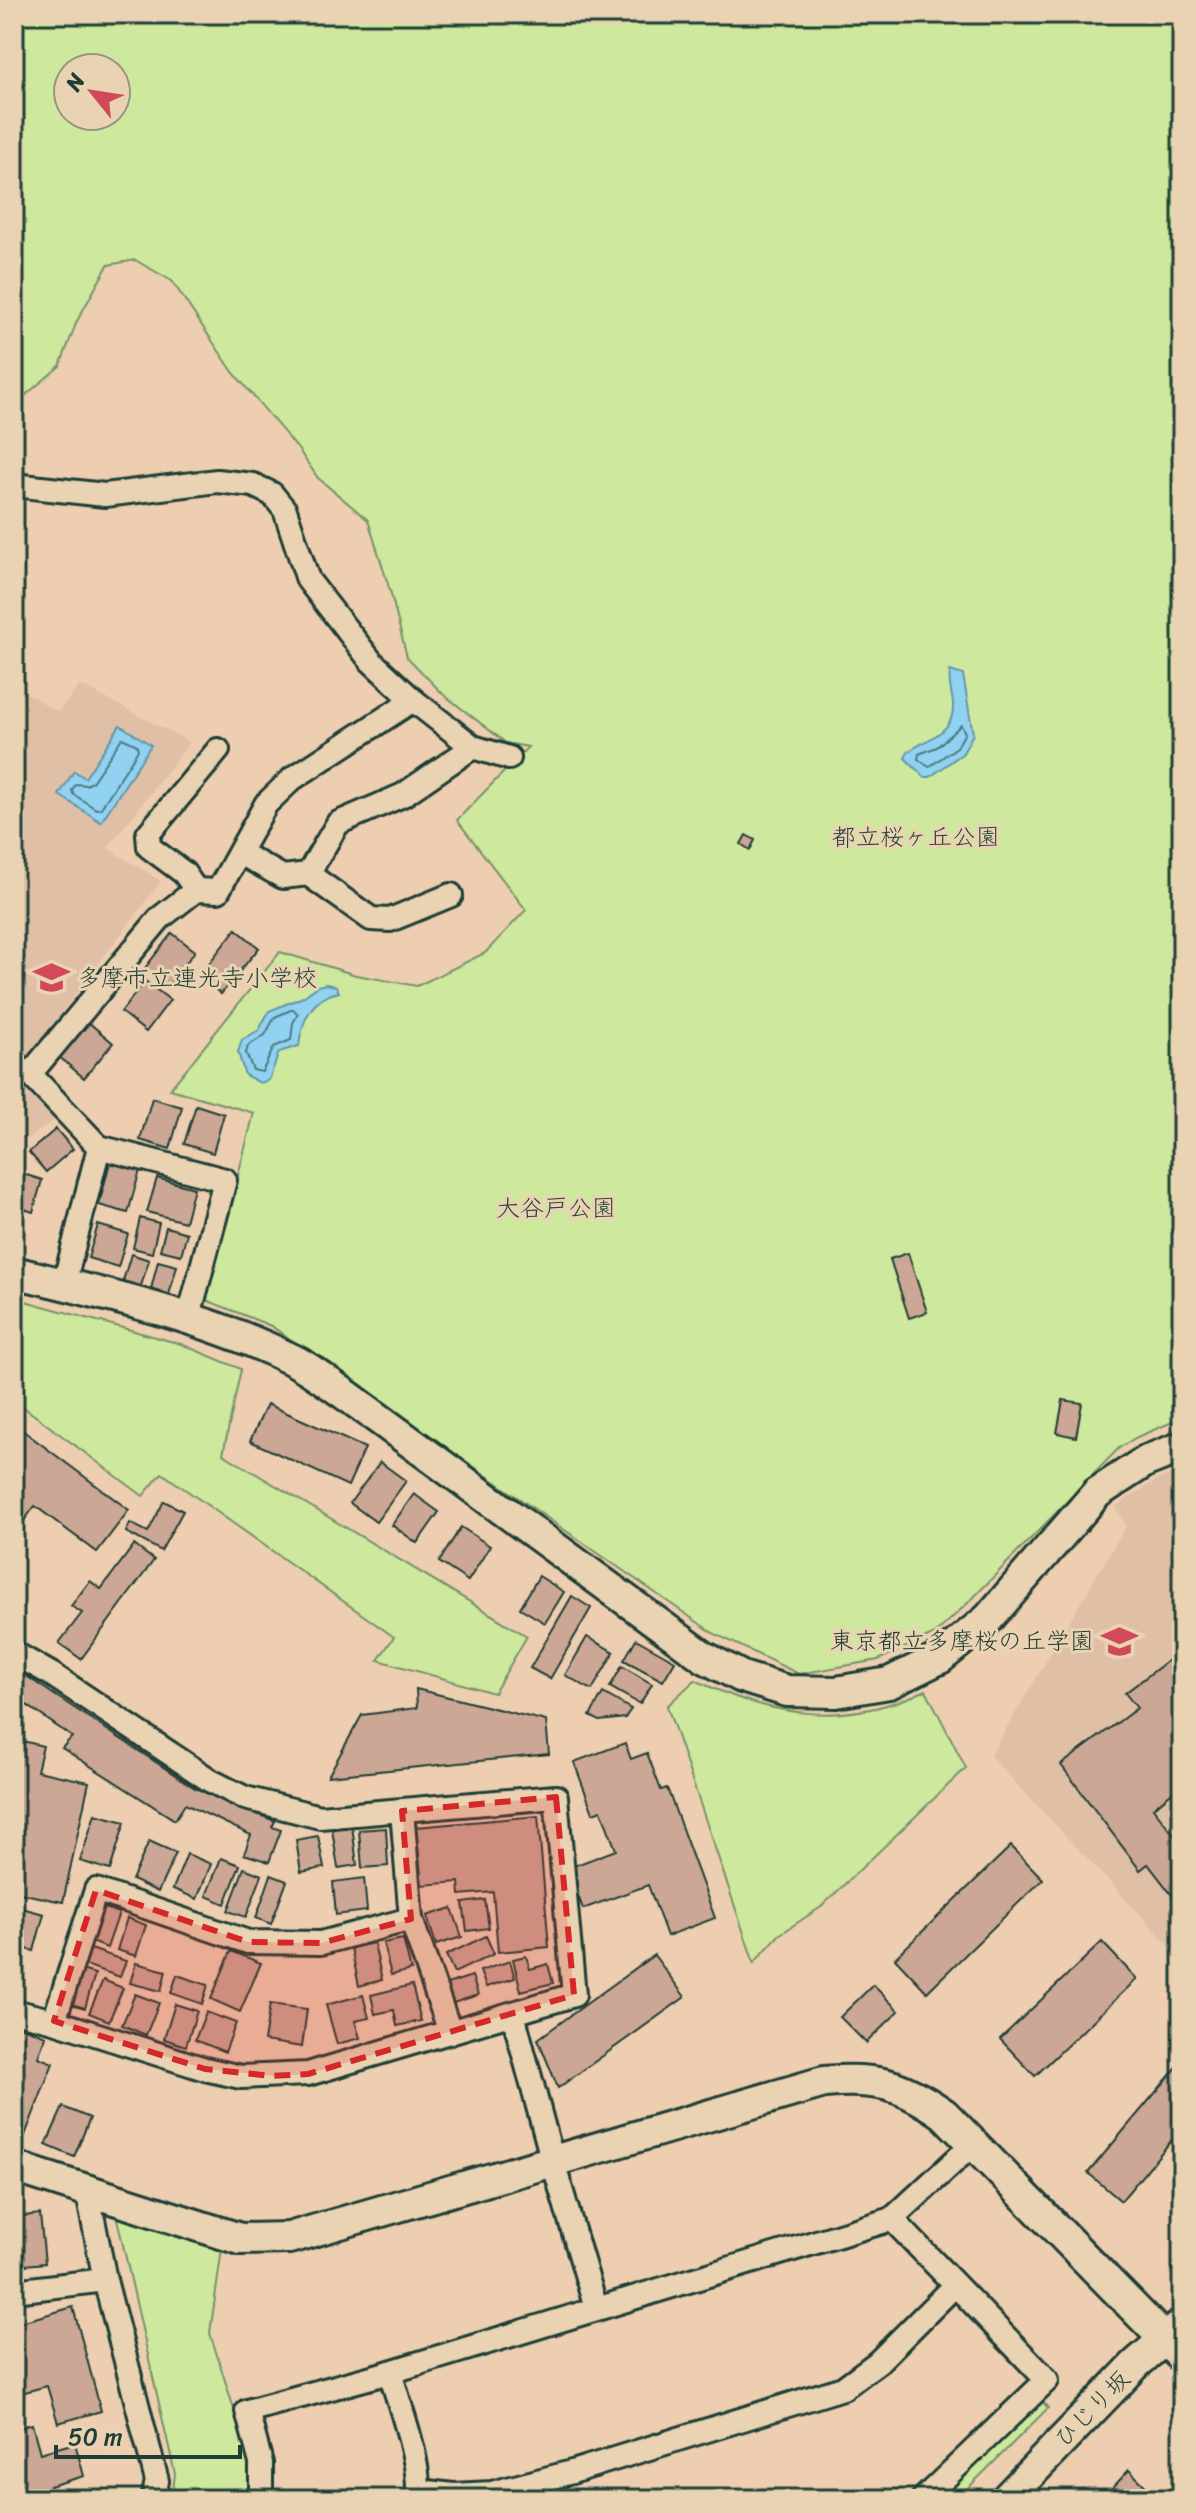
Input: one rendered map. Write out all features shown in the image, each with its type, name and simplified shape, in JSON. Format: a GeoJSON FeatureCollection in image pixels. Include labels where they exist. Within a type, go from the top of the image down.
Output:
{"type":"FeatureCollection","features":[{"type":"Feature","properties":{"kind":"street"},"geometry":{"type":"LineString","coordinates":[[14,485],[105,495],[217,481],[253,485],[272,494],[285,510],[308,580],[371,661],[413,700],[473,747],[509,758]]}},
{"type":"Feature","properties":{"kind":"street"},"geometry":{"type":"LineString","coordinates":[[188,1320],[225,1180],[99,1147],[30,1074],[160,918],[196,890],[218,891],[266,804],[292,779],[413,700]]}},
{"type":"Feature","properties":{"kind":"street"},"geometry":{"type":"LineString","coordinates":[[308,874],[338,823],[403,795],[473,747]]}},
{"type":"Feature","properties":{"kind":"street"},"geometry":{"type":"LineString","coordinates":[[196,890],[184,873],[149,847],[148,834],[218,750]]}},
{"type":"Feature","properties":{"kind":"street"},"geometry":{"type":"LineString","coordinates":[[240,853],[283,877],[308,874],[371,919],[390,920],[451,895]]}},
{"type":"Feature","properties":{"kind":"street"},"geometry":{"type":"LineString","coordinates":[[64,1284],[99,1147]]}},
{"type":"Feature","properties":{"kind":"street"},"geometry":{"type":"LineString","coordinates":[[14,1272],[188,1320],[295,1361],[349,1397],[704,1657],[742,1677],[787,1691],[836,1692],[889,1683],[940,1658],[988,1619],[1097,1493],[1146,1461],[1182,1447]]}},
{"type":"Feature","properties":{"kind":"street"},"geometry":{"type":"LineString","coordinates":[[14,1653],[51,1674],[211,1781],[245,1798],[320,1817],[556,1797],[574,1995],[308,2074],[241,2077],[14,2011]]}},
{"type":"Feature","properties":{"kind":"street"},"geometry":{"type":"LineString","coordinates":[[402,1811],[411,1919],[450,2032]]}},
{"type":"Feature","properties":{"kind":"street"},"geometry":{"type":"LineString","coordinates":[[54,2021],[96,1890],[248,1942],[321,1943],[411,1919]]}},
{"type":"Feature","properties":{"kind":"street"},"geometry":{"type":"LineString","coordinates":[[513,2014],[596,2308]]}},
{"type":"Feature","properties":{"kind":"street"},"geometry":{"type":"LineString","coordinates":[[14,2167],[240,2239],[289,2238],[824,2082],[857,2079],[888,2084],[918,2096],[944,2114],[1176,2339]]}},
{"type":"Feature","properties":{"kind":"street"},"geometry":{"type":"LineString","coordinates":[[261,2499],[261,2463],[247,2411],[390,2372],[892,2219],[973,2144]]}},
{"type":"Feature","properties":{"kind":"street"},"geometry":{"type":"LineString","coordinates":[[87,2189],[105,2280],[157,2481],[153,2499]]}},
{"type":"Feature","properties":{"kind":"street"},"geometry":{"type":"LineString","coordinates":[[892,2219],[1047,2380],[923,2499]]}},
{"type":"Feature","properties":{"kind":"street"},"geometry":{"type":"LineString","coordinates":[[14,2291],[105,2280]]}},
{"type":"Feature","properties":{"kind":"street"},"geometry":{"type":"LineString","coordinates":[[390,2372],[413,2452],[418,2495],[492,2493],[572,2472],[647,2446],[843,2388],[878,2362],[954,2286]]}},
{"type":"Feature","properties":{"kind":"street","name":"ひじり坂"},"geometry":{"type":"LineString","coordinates":[[1006,2499],[1136,2364],[1176,2339]]}},
{"type":"Feature","properties":{"kind":"highlighted area"},"geometry":{"type":"Polygon","coordinates":[[[556,1797],[574,1995],[308,2074],[272,2076],[205,2069],[54,2021],[96,1890],[248,1942],[321,1943],[411,1919],[402,1811],[556,1797]]]}},
{"type":"Feature","properties":{"kind":"shaded area","name":"多摩市立連光寺小学校"},"geometry":{"type":"Polygon","coordinates":[[[14,685],[58,712],[80,685],[190,742],[108,848],[161,881],[15,1075],[57,1118],[26,1140],[14,1162],[14,685]]]}},
{"type":"Feature","properties":{"kind":"shaded area","name":"東京都立多摩桜の丘学園"},"geometry":{"type":"Polygon","coordinates":[[[1182,1470],[1182,1959],[990,1756],[1126,1526],[1115,1507],[1156,1480],[1182,1470]]]}},
{"type":"Feature","properties":{"kind":"green space"},"geometry":{"type":"Polygon","coordinates":[[[14,14],[1182,14],[1182,1418],[1119,1448],[935,1634],[878,1660],[799,1674],[713,1633],[271,1326],[206,1300],[254,1113],[170,1089],[280,952],[356,975],[417,986],[485,953],[526,910],[457,820],[528,747],[506,743],[443,694],[407,657],[368,520],[318,478],[298,449],[233,372],[172,281],[135,260],[108,265],[77,321],[60,366],[14,405],[14,14]]]}},
{"type":"Feature","properties":{"kind":"green space"},"geometry":{"type":"Polygon","coordinates":[[[14,1298],[181,1344],[241,1369],[223,1454],[527,1636],[494,1693],[378,1660],[394,1637],[162,1473],[143,1496],[14,1400],[14,1298]]]}},
{"type":"Feature","properties":{"kind":"green space"},"geometry":{"type":"Polygon","coordinates":[[[695,1680],[752,1703],[810,1713],[867,1710],[926,1690],[966,1768],[821,1907],[779,1935],[754,1963],[667,1706],[695,1680]]]}},
{"type":"Feature","properties":{"kind":"green space"},"geometry":{"type":"Polygon","coordinates":[[[128,2212],[222,2249],[210,2333],[250,2460],[249,2499],[172,2499],[175,2474],[116,2214],[128,2212]]]}},
{"type":"Feature","properties":{"kind":"green space"},"geometry":{"type":"Polygon","coordinates":[[[1043,2402],[1048,2408],[957,2499],[938,2499],[1043,2402]]]}},
{"type":"Feature","properties":{"kind":"water"},"geometry":{"type":"Polygon","coordinates":[[[950,671],[963,675],[973,734],[963,753],[930,777],[924,777],[905,758],[908,752],[945,729],[949,722],[953,704],[950,671]]]}},
{"type":"Feature","properties":{"kind":"water"},"geometry":{"type":"Polygon","coordinates":[[[120,725],[151,745],[101,822],[59,795],[74,771],[85,778],[120,725]]]}},
{"type":"Feature","properties":{"kind":"water"},"geometry":{"type":"Polygon","coordinates":[[[326,984],[336,986],[339,992],[321,999],[315,1005],[306,1019],[299,1046],[279,1052],[269,1080],[260,1083],[245,1075],[238,1052],[242,1040],[259,1030],[269,1011],[326,984]]]}},
{"type":"Feature","properties":{"kind":"building"},"geometry":{"type":"Polygon","coordinates":[[[746,835],[755,840],[750,850],[741,844],[746,835]]]}},
{"type":"Feature","properties":{"kind":"building"},"geometry":{"type":"Polygon","coordinates":[[[236,929],[259,948],[221,994],[199,976],[236,929]]]}},
{"type":"Feature","properties":{"kind":"building"},"geometry":{"type":"Polygon","coordinates":[[[172,933],[195,951],[168,986],[145,968],[172,933]]]}},
{"type":"Feature","properties":{"kind":"building"},"geometry":{"type":"Polygon","coordinates":[[[145,981],[170,1000],[146,1032],[121,1012],[145,981]]]}},
{"type":"Feature","properties":{"kind":"building"},"geometry":{"type":"Polygon","coordinates":[[[88,1022],[113,1043],[84,1078],[58,1056],[88,1022]]]}},
{"type":"Feature","properties":{"kind":"building"},"geometry":{"type":"Polygon","coordinates":[[[152,1098],[182,1107],[170,1149],[140,1140],[152,1098]]]}},
{"type":"Feature","properties":{"kind":"building"},"geometry":{"type":"Polygon","coordinates":[[[196,1105],[224,1114],[213,1153],[184,1144],[196,1105]]]}},
{"type":"Feature","properties":{"kind":"building"},"geometry":{"type":"Polygon","coordinates":[[[56,1129],[73,1149],[46,1172],[29,1152],[56,1129]]]}},
{"type":"Feature","properties":{"kind":"building"},"geometry":{"type":"Polygon","coordinates":[[[110,1162],[140,1170],[128,1213],[99,1205],[110,1162]]]}},
{"type":"Feature","properties":{"kind":"building"},"geometry":{"type":"Polygon","coordinates":[[[14,1171],[42,1180],[33,1212],[14,1206],[14,1171]]]}},
{"type":"Feature","properties":{"kind":"building"},"geometry":{"type":"Polygon","coordinates":[[[157,1178],[194,1188],[185,1222],[147,1212],[157,1178]]]}},
{"type":"Feature","properties":{"kind":"building"},"geometry":{"type":"Polygon","coordinates":[[[14,1217],[22,1219],[14,1248],[14,1217]]]}},
{"type":"Feature","properties":{"kind":"building"},"geometry":{"type":"Polygon","coordinates":[[[140,1218],[159,1223],[152,1253],[133,1248],[140,1218]]]}},
{"type":"Feature","properties":{"kind":"building"},"geometry":{"type":"Polygon","coordinates":[[[98,1225],[128,1234],[118,1267],[88,1258],[98,1225]]]}},
{"type":"Feature","properties":{"kind":"building"},"geometry":{"type":"Polygon","coordinates":[[[166,1227],[187,1233],[181,1255],[160,1250],[166,1227]]]}},
{"type":"Feature","properties":{"kind":"building"},"geometry":{"type":"Polygon","coordinates":[[[908,1253],[927,1312],[909,1318],[890,1259],[908,1253]]]}},
{"type":"Feature","properties":{"kind":"building"},"geometry":{"type":"Polygon","coordinates":[[[131,1254],[149,1260],[141,1286],[123,1281],[131,1254]]]}},
{"type":"Feature","properties":{"kind":"building"},"geometry":{"type":"Polygon","coordinates":[[[158,1261],[177,1266],[169,1295],[151,1289],[158,1261]]]}},
{"type":"Feature","properties":{"kind":"building"},"geometry":{"type":"Polygon","coordinates":[[[1063,1400],[1082,1403],[1076,1437],[1057,1433],[1063,1400]]]}},
{"type":"Feature","properties":{"kind":"building"},"geometry":{"type":"Polygon","coordinates":[[[267,1404],[365,1448],[348,1486],[250,1441],[267,1404]]]}},
{"type":"Feature","properties":{"kind":"building"},"geometry":{"type":"Polygon","coordinates":[[[14,1424],[129,1510],[97,1552],[35,1506],[14,1534],[14,1424]]]}},
{"type":"Feature","properties":{"kind":"building"},"geometry":{"type":"Polygon","coordinates":[[[380,1462],[406,1481],[376,1522],[350,1503],[380,1462]]]}},
{"type":"Feature","properties":{"kind":"building"},"geometry":{"type":"Polygon","coordinates":[[[414,1494],[439,1512],[417,1543],[392,1525],[414,1494]]]}},
{"type":"Feature","properties":{"kind":"building"},"geometry":{"type":"Polygon","coordinates":[[[164,1501],[183,1511],[161,1551],[126,1532],[130,1523],[148,1532],[164,1501]]]}},
{"type":"Feature","properties":{"kind":"building"},"geometry":{"type":"Polygon","coordinates":[[[461,1527],[490,1546],[468,1581],[439,1562],[461,1527]]]}},
{"type":"Feature","properties":{"kind":"building"},"geometry":{"type":"Polygon","coordinates":[[[134,1545],[154,1560],[81,1659],[59,1643],[82,1613],[71,1606],[90,1581],[101,1589],[134,1545]]]}},
{"type":"Feature","properties":{"kind":"building"},"geometry":{"type":"Polygon","coordinates":[[[539,1576],[564,1592],[545,1623],[520,1608],[539,1576]]]}},
{"type":"Feature","properties":{"kind":"building"},"geometry":{"type":"Polygon","coordinates":[[[572,1596],[591,1608],[550,1679],[530,1668],[572,1596]]]}},
{"type":"Feature","properties":{"kind":"building"},"geometry":{"type":"Polygon","coordinates":[[[587,1637],[614,1652],[592,1690],[565,1675],[587,1637]]]}},
{"type":"Feature","properties":{"kind":"building"},"geometry":{"type":"Polygon","coordinates":[[[636,1639],[675,1661],[663,1681],[624,1660],[636,1639]]]}},
{"type":"Feature","properties":{"kind":"building"},"geometry":{"type":"Polygon","coordinates":[[[1182,1650],[1182,1784],[1153,1808],[1182,1845],[1182,1908],[1148,1864],[1140,1870],[1061,1765],[1137,1708],[1125,1693],[1182,1650]]]}},
{"type":"Feature","properties":{"kind":"building"},"geometry":{"type":"Polygon","coordinates":[[[622,1666],[652,1684],[640,1704],[610,1687],[622,1666]]]}},
{"type":"Feature","properties":{"kind":"building"},"geometry":{"type":"Polygon","coordinates":[[[14,1668],[195,1788],[275,1821],[272,1827],[281,1830],[269,1862],[244,1854],[251,1835],[185,1804],[175,1820],[62,1748],[72,1737],[14,1696],[14,1668]]]}},
{"type":"Feature","properties":{"kind":"building"},"geometry":{"type":"Polygon","coordinates":[[[416,1689],[546,1721],[549,1754],[328,1776],[362,1715],[417,1708],[416,1689]]]}},
{"type":"Feature","properties":{"kind":"building"},"geometry":{"type":"Polygon","coordinates":[[[603,1693],[631,1709],[625,1718],[600,1721],[590,1716],[603,1693]]]}},
{"type":"Feature","properties":{"kind":"building"},"geometry":{"type":"Polygon","coordinates":[[[14,1739],[43,1746],[37,1771],[89,1782],[63,1902],[14,1892],[14,1874],[21,1844],[14,1843],[14,1739]]]}},
{"type":"Feature","properties":{"kind":"building"},"geometry":{"type":"Polygon","coordinates":[[[625,1743],[631,1759],[647,1753],[661,1790],[667,1788],[715,1918],[667,1936],[648,1885],[583,1909],[568,1868],[616,1850],[601,1810],[593,1813],[574,1762],[625,1743]]]}},
{"type":"Feature","properties":{"kind":"building"},"geometry":{"type":"Polygon","coordinates":[[[95,1814],[125,1822],[110,1870],[80,1861],[95,1814]]]}},
{"type":"Feature","properties":{"kind":"building"},"geometry":{"type":"Polygon","coordinates":[[[538,1816],[549,1947],[498,1952],[493,1892],[460,1895],[459,1882],[422,1885],[416,1827],[538,1816]]]}},
{"type":"Feature","properties":{"kind":"building"},"geometry":{"type":"Polygon","coordinates":[[[352,1826],[357,1865],[338,1868],[332,1829],[352,1826]]]}},
{"type":"Feature","properties":{"kind":"building"},"geometry":{"type":"Polygon","coordinates":[[[386,1828],[388,1866],[362,1868],[359,1830],[386,1828]]]}},
{"type":"Feature","properties":{"kind":"building"},"geometry":{"type":"Polygon","coordinates":[[[318,1836],[324,1868],[301,1872],[296,1840],[318,1836]]]}},
{"type":"Feature","properties":{"kind":"building"},"geometry":{"type":"Polygon","coordinates":[[[149,1841],[176,1853],[158,1892],[132,1880],[149,1841]]]}},
{"type":"Feature","properties":{"kind":"building"},"geometry":{"type":"Polygon","coordinates":[[[1011,1846],[1043,1879],[927,1992],[895,1958],[1011,1846]]]}},
{"type":"Feature","properties":{"kind":"building"},"geometry":{"type":"Polygon","coordinates":[[[187,1854],[211,1864],[197,1899],[173,1889],[187,1854]]]}},
{"type":"Feature","properties":{"kind":"building"},"geometry":{"type":"Polygon","coordinates":[[[221,1858],[240,1865],[225,1904],[206,1896],[221,1858]]]}},
{"type":"Feature","properties":{"kind":"building"},"geometry":{"type":"Polygon","coordinates":[[[244,1868],[262,1875],[246,1917],[228,1911],[244,1868]]]}},
{"type":"Feature","properties":{"kind":"building"},"geometry":{"type":"Polygon","coordinates":[[[271,1875],[287,1881],[271,1924],[256,1918],[271,1875]]]}},
{"type":"Feature","properties":{"kind":"building"},"geometry":{"type":"Polygon","coordinates":[[[364,1878],[367,1911],[336,1915],[333,1882],[364,1878]]]}},
{"type":"Feature","properties":{"kind":"building"},"geometry":{"type":"Polygon","coordinates":[[[485,1900],[489,1928],[467,1931],[463,1903],[485,1900]]]}},
{"type":"Feature","properties":{"kind":"building"},"geometry":{"type":"Polygon","coordinates":[[[14,1906],[44,1914],[34,1951],[14,1946],[14,1906]]]}},
{"type":"Feature","properties":{"kind":"building"},"geometry":{"type":"Polygon","coordinates":[[[101,1907],[119,1913],[107,1948],[89,1941],[101,1907]]]}},
{"type":"Feature","properties":{"kind":"building"},"geometry":{"type":"Polygon","coordinates":[[[452,1908],[462,1937],[436,1945],[427,1916],[452,1908]]]}},
{"type":"Feature","properties":{"kind":"building"},"geometry":{"type":"Polygon","coordinates":[[[127,1918],[146,1925],[136,1956],[117,1950],[127,1918]]]}},
{"type":"Feature","properties":{"kind":"building"},"geometry":{"type":"Polygon","coordinates":[[[486,1936],[494,1954],[454,1973],[446,1955],[486,1936]]]}},
{"type":"Feature","properties":{"kind":"building"},"geometry":{"type":"Polygon","coordinates":[[[403,1939],[411,1970],[391,1975],[383,1943],[403,1939]]]}},
{"type":"Feature","properties":{"kind":"building"},"geometry":{"type":"Polygon","coordinates":[[[1102,1942],[1137,1979],[1035,2076],[1000,2039],[1102,1942]]]}},
{"type":"Feature","properties":{"kind":"building"},"geometry":{"type":"Polygon","coordinates":[[[374,1943],[382,1980],[359,1986],[351,1948],[374,1943]]]}},
{"type":"Feature","properties":{"kind":"building"},"geometry":{"type":"Polygon","coordinates":[[[88,1948],[126,1961],[120,1977],[82,1964],[88,1948]]]}},
{"type":"Feature","properties":{"kind":"building"},"geometry":{"type":"Polygon","coordinates":[[[231,1951],[261,1963],[240,2012],[211,1999],[231,1951]]]}},
{"type":"Feature","properties":{"kind":"building"},"geometry":{"type":"Polygon","coordinates":[[[654,1955],[685,1997],[558,2088],[538,2039],[654,1955]]]}},
{"type":"Feature","properties":{"kind":"building"},"geometry":{"type":"Polygon","coordinates":[[[526,1956],[530,1969],[548,1964],[553,1983],[521,1991],[513,1959],[526,1956]]]}},
{"type":"Feature","properties":{"kind":"building"},"geometry":{"type":"Polygon","coordinates":[[[510,1961],[515,1978],[486,1987],[480,1971],[510,1961]]]}},
{"type":"Feature","properties":{"kind":"building"},"geometry":{"type":"Polygon","coordinates":[[[136,1963],[166,1971],[161,1991],[130,1983],[136,1963]]]}},
{"type":"Feature","properties":{"kind":"building"},"geometry":{"type":"Polygon","coordinates":[[[78,1969],[95,1974],[85,2008],[67,2003],[78,1969]]]}},
{"type":"Feature","properties":{"kind":"building"},"geometry":{"type":"Polygon","coordinates":[[[177,1975],[208,1985],[202,2004],[171,1993],[177,1975]]]}},
{"type":"Feature","properties":{"kind":"building"},"geometry":{"type":"Polygon","coordinates":[[[472,1976],[478,1995],[453,2003],[447,1984],[472,1976]]]}},
{"type":"Feature","properties":{"kind":"building"},"geometry":{"type":"Polygon","coordinates":[[[103,1980],[123,1988],[109,2021],[89,2013],[103,1980]]]}},
{"type":"Feature","properties":{"kind":"building"},"geometry":{"type":"Polygon","coordinates":[[[412,1985],[421,2021],[397,2026],[394,2010],[375,2014],[371,1995],[412,1985]]]}},
{"type":"Feature","properties":{"kind":"building"},"geometry":{"type":"Polygon","coordinates":[[[873,1985],[899,2011],[866,2043],[840,2017],[873,1985]]]}},
{"type":"Feature","properties":{"kind":"building"},"geometry":{"type":"Polygon","coordinates":[[[135,1994],[159,2003],[146,2035],[122,2025],[135,1994]]]}},
{"type":"Feature","properties":{"kind":"building"},"geometry":{"type":"Polygon","coordinates":[[[363,1995],[369,2018],[355,2021],[360,2038],[337,2044],[326,2005],[363,1995]]]}},
{"type":"Feature","properties":{"kind":"building"},"geometry":{"type":"Polygon","coordinates":[[[175,2004],[197,2011],[186,2046],[164,2039],[175,2004]]]}},
{"type":"Feature","properties":{"kind":"building"},"geometry":{"type":"Polygon","coordinates":[[[270,2004],[307,2009],[302,2047],[264,2041],[270,2004]]]}},
{"type":"Feature","properties":{"kind":"building"},"geometry":{"type":"Polygon","coordinates":[[[206,2012],[236,2023],[225,2052],[195,2040],[206,2012]]]}},
{"type":"Feature","properties":{"kind":"building"},"geometry":{"type":"Polygon","coordinates":[[[20,2026],[46,2036],[38,2057],[53,2063],[22,2143],[14,2140],[14,2042],[20,2026]]]}},
{"type":"Feature","properties":{"kind":"building"},"geometry":{"type":"Polygon","coordinates":[[[1182,2061],[1182,2128],[1121,2201],[1088,2173],[1182,2061]]]}},
{"type":"Feature","properties":{"kind":"building"},"geometry":{"type":"Polygon","coordinates":[[[63,2107],[90,2118],[74,2157],[46,2145],[63,2107]]]}},
{"type":"Feature","properties":{"kind":"building"},"geometry":{"type":"Polygon","coordinates":[[[40,2214],[45,2263],[14,2266],[14,2217],[40,2214]]]}},
{"type":"Feature","properties":{"kind":"building"},"geometry":{"type":"Polygon","coordinates":[[[73,2307],[101,2411],[58,2423],[47,2386],[14,2395],[14,2324],[73,2307]]]}},
{"type":"Feature","properties":{"kind":"building"},"geometry":{"type":"Polygon","coordinates":[[[32,2424],[40,2453],[75,2443],[84,2476],[50,2486],[54,2499],[14,2499],[14,2429],[32,2424]]]}},
{"type":"Feature","properties":{"kind":"building"},"geometry":{"type":"Polygon","coordinates":[[[1129,2470],[1159,2499],[1102,2499],[1129,2470]]]}},
{"type":"Feature","properties":{"kind":"place","name":"多摩市立連光寺小学校"},"geometry":{"type":"Point","coordinates":[51,978]}},
{"type":"Feature","properties":{"kind":"place","name":"東京都立多摩桜の丘学園"},"geometry":{"type":"Point","coordinates":[1120,1641]}},
{"type":"Feature","properties":{"kind":"park label","name":"都立桜ヶ丘公園"},"geometry":{"type":"Point","coordinates":[916,837]}},
{"type":"Feature","properties":{"kind":"park label","name":"大谷戸公園"},"geometry":{"type":"Point","coordinates":[556,1208]}}]}
